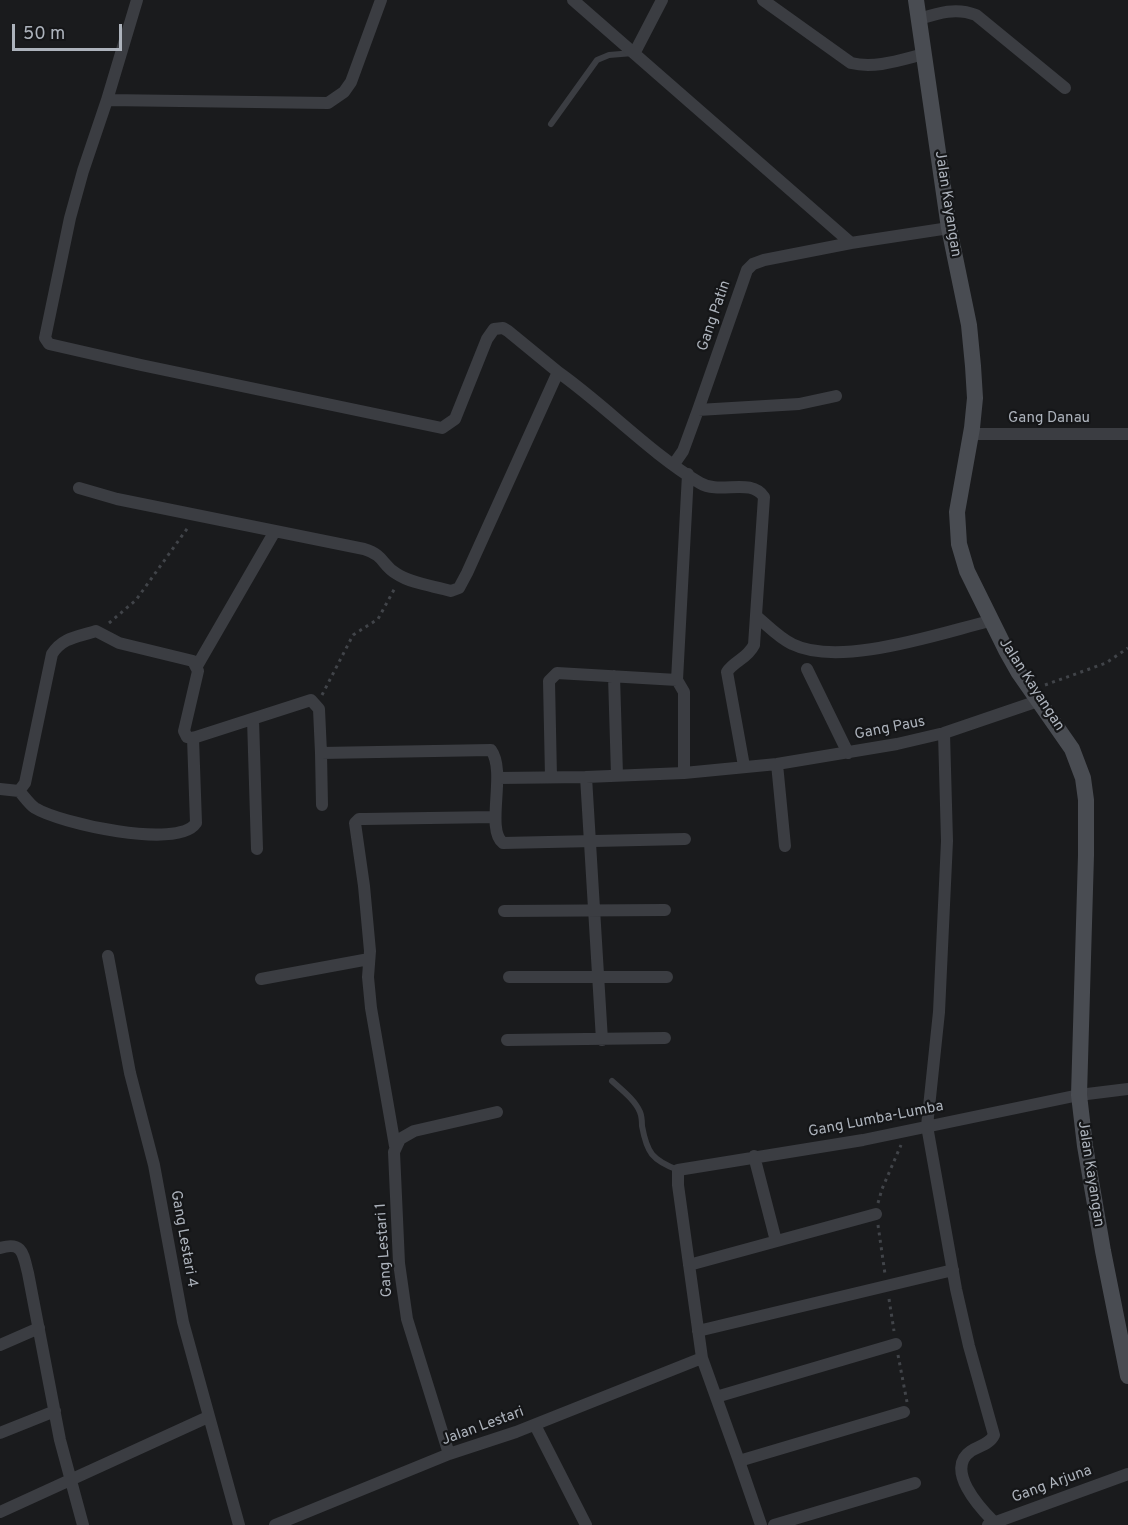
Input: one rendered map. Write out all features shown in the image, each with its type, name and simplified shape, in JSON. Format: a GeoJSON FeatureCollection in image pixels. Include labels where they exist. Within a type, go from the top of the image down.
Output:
{"type":"FeatureCollection","features":[{"type":"Feature","properties":{"kind":"street"},"geometry":{"type":"LineString","coordinates":[[137,0],[70,218],[44,334],[49,344],[442,428],[455,419],[487,339],[494,329],[503,328],[508,331],[701,484],[713,488],[749,487],[760,491],[764,497],[754,645],[750,652],[727,672],[744,766]]}},
{"type":"Feature","properties":{"kind":"street"},"geometry":{"type":"LineString","coordinates":[[107,100],[328,103],[344,92],[351,82],[381,0]]}},
{"type":"Feature","properties":{"kind":"street"},"geometry":{"type":"LineString","coordinates":[[573,0],[851,243]]}},
{"type":"Feature","properties":{"kind":"street"},"geometry":{"type":"LineString","coordinates":[[635,52],[662,0]]}},
{"type":"Feature","properties":{"kind":"street"},"geometry":{"type":"LineString","coordinates":[[763,0],[851,63],[861,66],[876,65],[924,54]]}},
{"type":"Feature","properties":{"kind":"street","name":"Jalan Kayangan"},"geometry":{"type":"LineString","coordinates":[[916,0],[950,228],[969,325],[975,398],[971,434],[959,492],[957,533],[967,571],[990,621],[1034,696],[1058,728],[1078,762],[1083,778],[1086,800],[1086,855],[1079,1095],[1085,1146],[1103,1251],[1128,1376]]}},
{"type":"Feature","properties":{"kind":"street"},"geometry":{"type":"LineString","coordinates":[[919,20],[954,11],[966,11],[976,15],[1065,88]]}},
{"type":"Feature","properties":{"kind":"street","name":"Gang Patin"},"geometry":{"type":"LineString","coordinates":[[674,464],[682,451],[698,410],[747,270],[753,264],[851,243],[950,228]]}},
{"type":"Feature","properties":{"kind":"street"},"geometry":{"type":"LineString","coordinates":[[79,488],[96,494],[376,553],[390,569],[402,577],[451,591],[459,588],[467,573],[558,372]]}},
{"type":"Feature","properties":{"kind":"street"},"geometry":{"type":"LineString","coordinates":[[698,410],[799,404],[836,396]]}},
{"type":"Feature","properties":{"kind":"street","name":"Gang Danau"},"geometry":{"type":"LineString","coordinates":[[971,434],[1128,434]]}},
{"type":"Feature","properties":{"kind":"street"},"geometry":{"type":"LineString","coordinates":[[684,773],[684,692],[677,680],[688,474]]}},
{"type":"Feature","properties":{"kind":"street"},"geometry":{"type":"LineString","coordinates":[[197,666],[275,531]]}},
{"type":"Feature","properties":{"kind":"street"},"geometry":{"type":"LineString","coordinates":[[756,616],[791,644],[819,651],[867,650],[990,621]]}},
{"type":"Feature","properties":{"kind":"street"},"geometry":{"type":"LineString","coordinates":[[19,791],[25,783],[52,654],[64,640],[96,631],[119,643],[193,661],[198,671],[184,730],[187,737],[193,738],[311,700],[317,705],[322,805]]}},
{"type":"Feature","properties":{"kind":"street"},"geometry":{"type":"LineString","coordinates":[[807,669],[848,753]]}},
{"type":"Feature","properties":{"kind":"street"},"geometry":{"type":"LineString","coordinates":[[551,777],[550,678],[557,674],[677,680]]}},
{"type":"Feature","properties":{"kind":"street"},"geometry":{"type":"LineString","coordinates":[[614,676],[617,776]]}},
{"type":"Feature","properties":{"kind":"street","name":"Gang Paus"},"geometry":{"type":"LineString","coordinates":[[498,778],[684,773],[777,764],[897,744],[944,733],[1034,696]]}},
{"type":"Feature","properties":{"kind":"street"},"geometry":{"type":"LineString","coordinates":[[253,719],[257,849]]}},
{"type":"Feature","properties":{"kind":"street"},"geometry":{"type":"LineString","coordinates":[[944,733],[947,841],[939,1012],[927,1126],[969,1346],[994,1435],[990,1441],[969,1452],[964,1458],[962,1473],[973,1501],[990,1524]]}},
{"type":"Feature","properties":{"kind":"street"},"geometry":{"type":"LineString","coordinates":[[0,789],[19,791],[34,807],[55,817],[89,827],[133,834],[179,833],[191,829],[196,823],[193,738]]}},
{"type":"Feature","properties":{"kind":"street"},"geometry":{"type":"LineString","coordinates":[[321,753],[489,748],[495,755],[498,778],[495,817],[498,838],[503,843],[685,839]]}},
{"type":"Feature","properties":{"kind":"street"},"geometry":{"type":"LineString","coordinates":[[777,764],[785,846]]}},
{"type":"Feature","properties":{"kind":"street"},"geometry":{"type":"LineString","coordinates":[[586,777],[602,1040]]}},
{"type":"Feature","properties":{"kind":"street","name":"Gang Lestari 1"},"geometry":{"type":"LineString","coordinates":[[449,1455],[407,1319],[399,1263],[395,1146],[371,1008],[363,876],[355,823],[364,819],[495,817]]}},
{"type":"Feature","properties":{"kind":"street"},"geometry":{"type":"LineString","coordinates":[[504,911],[665,910]]}},
{"type":"Feature","properties":{"kind":"street","name":"Gang Lestari 4"},"geometry":{"type":"LineString","coordinates":[[108,956],[130,1073],[154,1165],[183,1322],[239,1525]]}},
{"type":"Feature","properties":{"kind":"street"},"geometry":{"type":"LineString","coordinates":[[261,979],[369,959]]}},
{"type":"Feature","properties":{"kind":"street"},"geometry":{"type":"LineString","coordinates":[[509,977],[667,977]]}},
{"type":"Feature","properties":{"kind":"street"},"geometry":{"type":"LineString","coordinates":[[507,1040],[665,1038]]}},
{"type":"Feature","properties":{"kind":"street","name":"Gang Lumba-Lumba"},"geometry":{"type":"LineString","coordinates":[[678,1170],[863,1140],[1079,1095],[1128,1089]]}},
{"type":"Feature","properties":{"kind":"street"},"geometry":{"type":"LineString","coordinates":[[395,1146],[400,1139],[414,1131],[497,1112]]}},
{"type":"Feature","properties":{"kind":"street"},"geometry":{"type":"LineString","coordinates":[[754,1156],[776,1241]]}},
{"type":"Feature","properties":{"kind":"street"},"geometry":{"type":"LineString","coordinates":[[678,1170],[702,1358],[761,1525]]}},
{"type":"Feature","properties":{"kind":"street"},"geometry":{"type":"LineString","coordinates":[[689,1265],[876,1214]]}},
{"type":"Feature","properties":{"kind":"street"},"geometry":{"type":"LineString","coordinates":[[6,1247],[18,1248],[23,1254],[70,1479],[83,1525]]}},
{"type":"Feature","properties":{"kind":"street"},"geometry":{"type":"LineString","coordinates":[[698,1331],[953,1270]]}},
{"type":"Feature","properties":{"kind":"street"},"geometry":{"type":"LineString","coordinates":[[0,1345],[39,1328]]}},
{"type":"Feature","properties":{"kind":"street"},"geometry":{"type":"LineString","coordinates":[[716,1397],[896,1344]]}},
{"type":"Feature","properties":{"kind":"street","name":"Jalan Lestari"},"geometry":{"type":"LineString","coordinates":[[275,1525],[449,1455],[535,1425],[702,1358]]}},
{"type":"Feature","properties":{"kind":"street"},"geometry":{"type":"LineString","coordinates":[[0,1432],[55,1411]]}},
{"type":"Feature","properties":{"kind":"street"},"geometry":{"type":"LineString","coordinates":[[739,1461],[904,1412]]}},
{"type":"Feature","properties":{"kind":"street"},"geometry":{"type":"LineString","coordinates":[[0,1512],[208,1417]]}},
{"type":"Feature","properties":{"kind":"street"},"geometry":{"type":"LineString","coordinates":[[535,1425],[586,1525]]}},
{"type":"Feature","properties":{"kind":"street","name":"Gang Arjuna"},"geometry":{"type":"LineString","coordinates":[[990,1524],[1128,1474]]}},
{"type":"Feature","properties":{"kind":"street"},"geometry":{"type":"LineString","coordinates":[[774,1525],[915,1483]]}},
{"type":"Feature","properties":{"kind":"lane"},"geometry":{"type":"LineString","coordinates":[[550,124],[597,60],[609,55],[635,52]]}},
{"type":"Feature","properties":{"kind":"lane"},"geometry":{"type":"LineString","coordinates":[[612,1082],[630,1099],[641,1114],[646,1142],[653,1157],[662,1164],[678,1170]]}},
{"type":"Feature","properties":{"kind":"path"},"geometry":{"type":"LineString","coordinates":[[96,631],[122,614],[136,600],[197,515]]}},
{"type":"Feature","properties":{"kind":"path"},"geometry":{"type":"LineString","coordinates":[[317,705],[353,635],[378,619],[402,577]]}},
{"type":"Feature","properties":{"kind":"path"},"geometry":{"type":"LineString","coordinates":[[1034,696],[1106,663],[1128,648]]}},
{"type":"Feature","properties":{"kind":"path"},"geometry":{"type":"LineString","coordinates":[[887,1284],[907,1401],[904,1412]]}}]}
